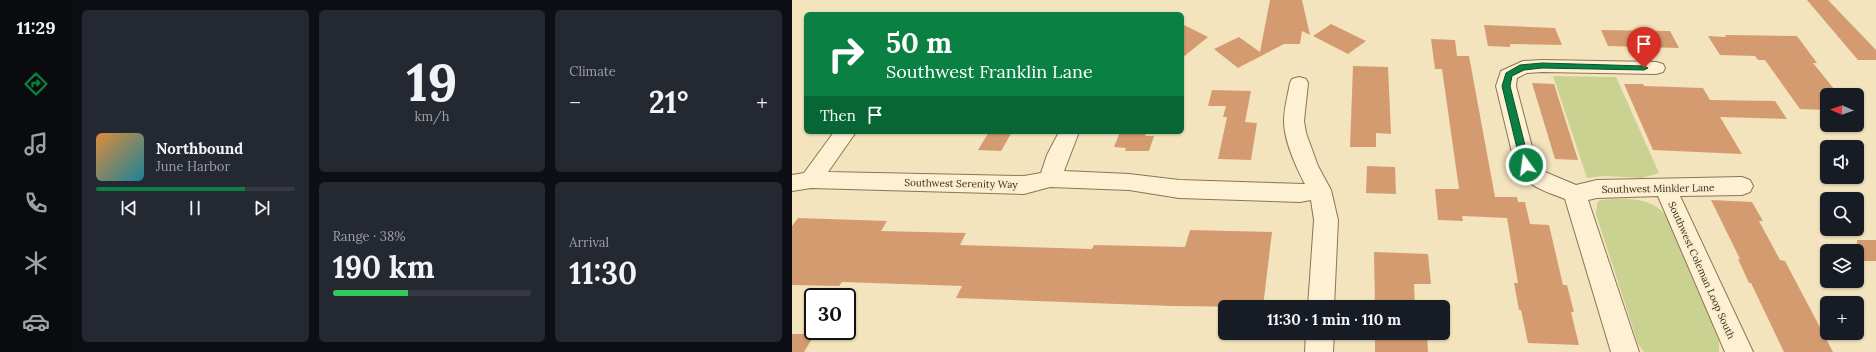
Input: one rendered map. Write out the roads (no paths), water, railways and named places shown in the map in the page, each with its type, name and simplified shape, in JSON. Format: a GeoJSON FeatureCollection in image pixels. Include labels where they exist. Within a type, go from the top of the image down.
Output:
{"type":"FeatureCollection","features":[{"type":"Feature","properties":{"kind":"street"},"geometry":{"type":"LineString","coordinates":[[1625,352],[1618,334],[1575,194],[1537,178],[1526,165],[1506,86],[1508,75],[1523,67],[1656,68]]}},
{"type":"Feature","properties":{"kind":"street"},"geometry":{"type":"LineString","coordinates":[[1299,83],[1294,121],[1296,133],[1307,168],[1320,190],[1326,220],[1321,300]]}},
{"type":"Feature","properties":{"kind":"street"},"geometry":{"type":"LineString","coordinates":[[802,181],[844,134]]}},
{"type":"Feature","properties":{"kind":"street"},"geometry":{"type":"LineString","coordinates":[[1050,179],[1058,155],[1068,134]]}},
{"type":"Feature","properties":{"kind":"street","name":"Southwest Serenity Way"},"geometry":{"type":"LineString","coordinates":[[802,181],[1024,185],[1050,179],[1129,182],[1179,189],[1300,193],[1320,190]]}},
{"type":"Feature","properties":{"kind":"street","name":"Southwest Minkler Lane"},"geometry":{"type":"LineString","coordinates":[[1575,194],[1597,189],[1742,186]]}},
{"type":"Feature","properties":{"kind":"street","name":"Southwest Coleman Loop South"},"geometry":{"type":"LineString","coordinates":[[1665,188],[1739,352]]}},
{"type":"Feature","properties":{"kind":"street"},"geometry":{"type":"LineString","coordinates":[[1319,352],[1320,340]]}}]}
